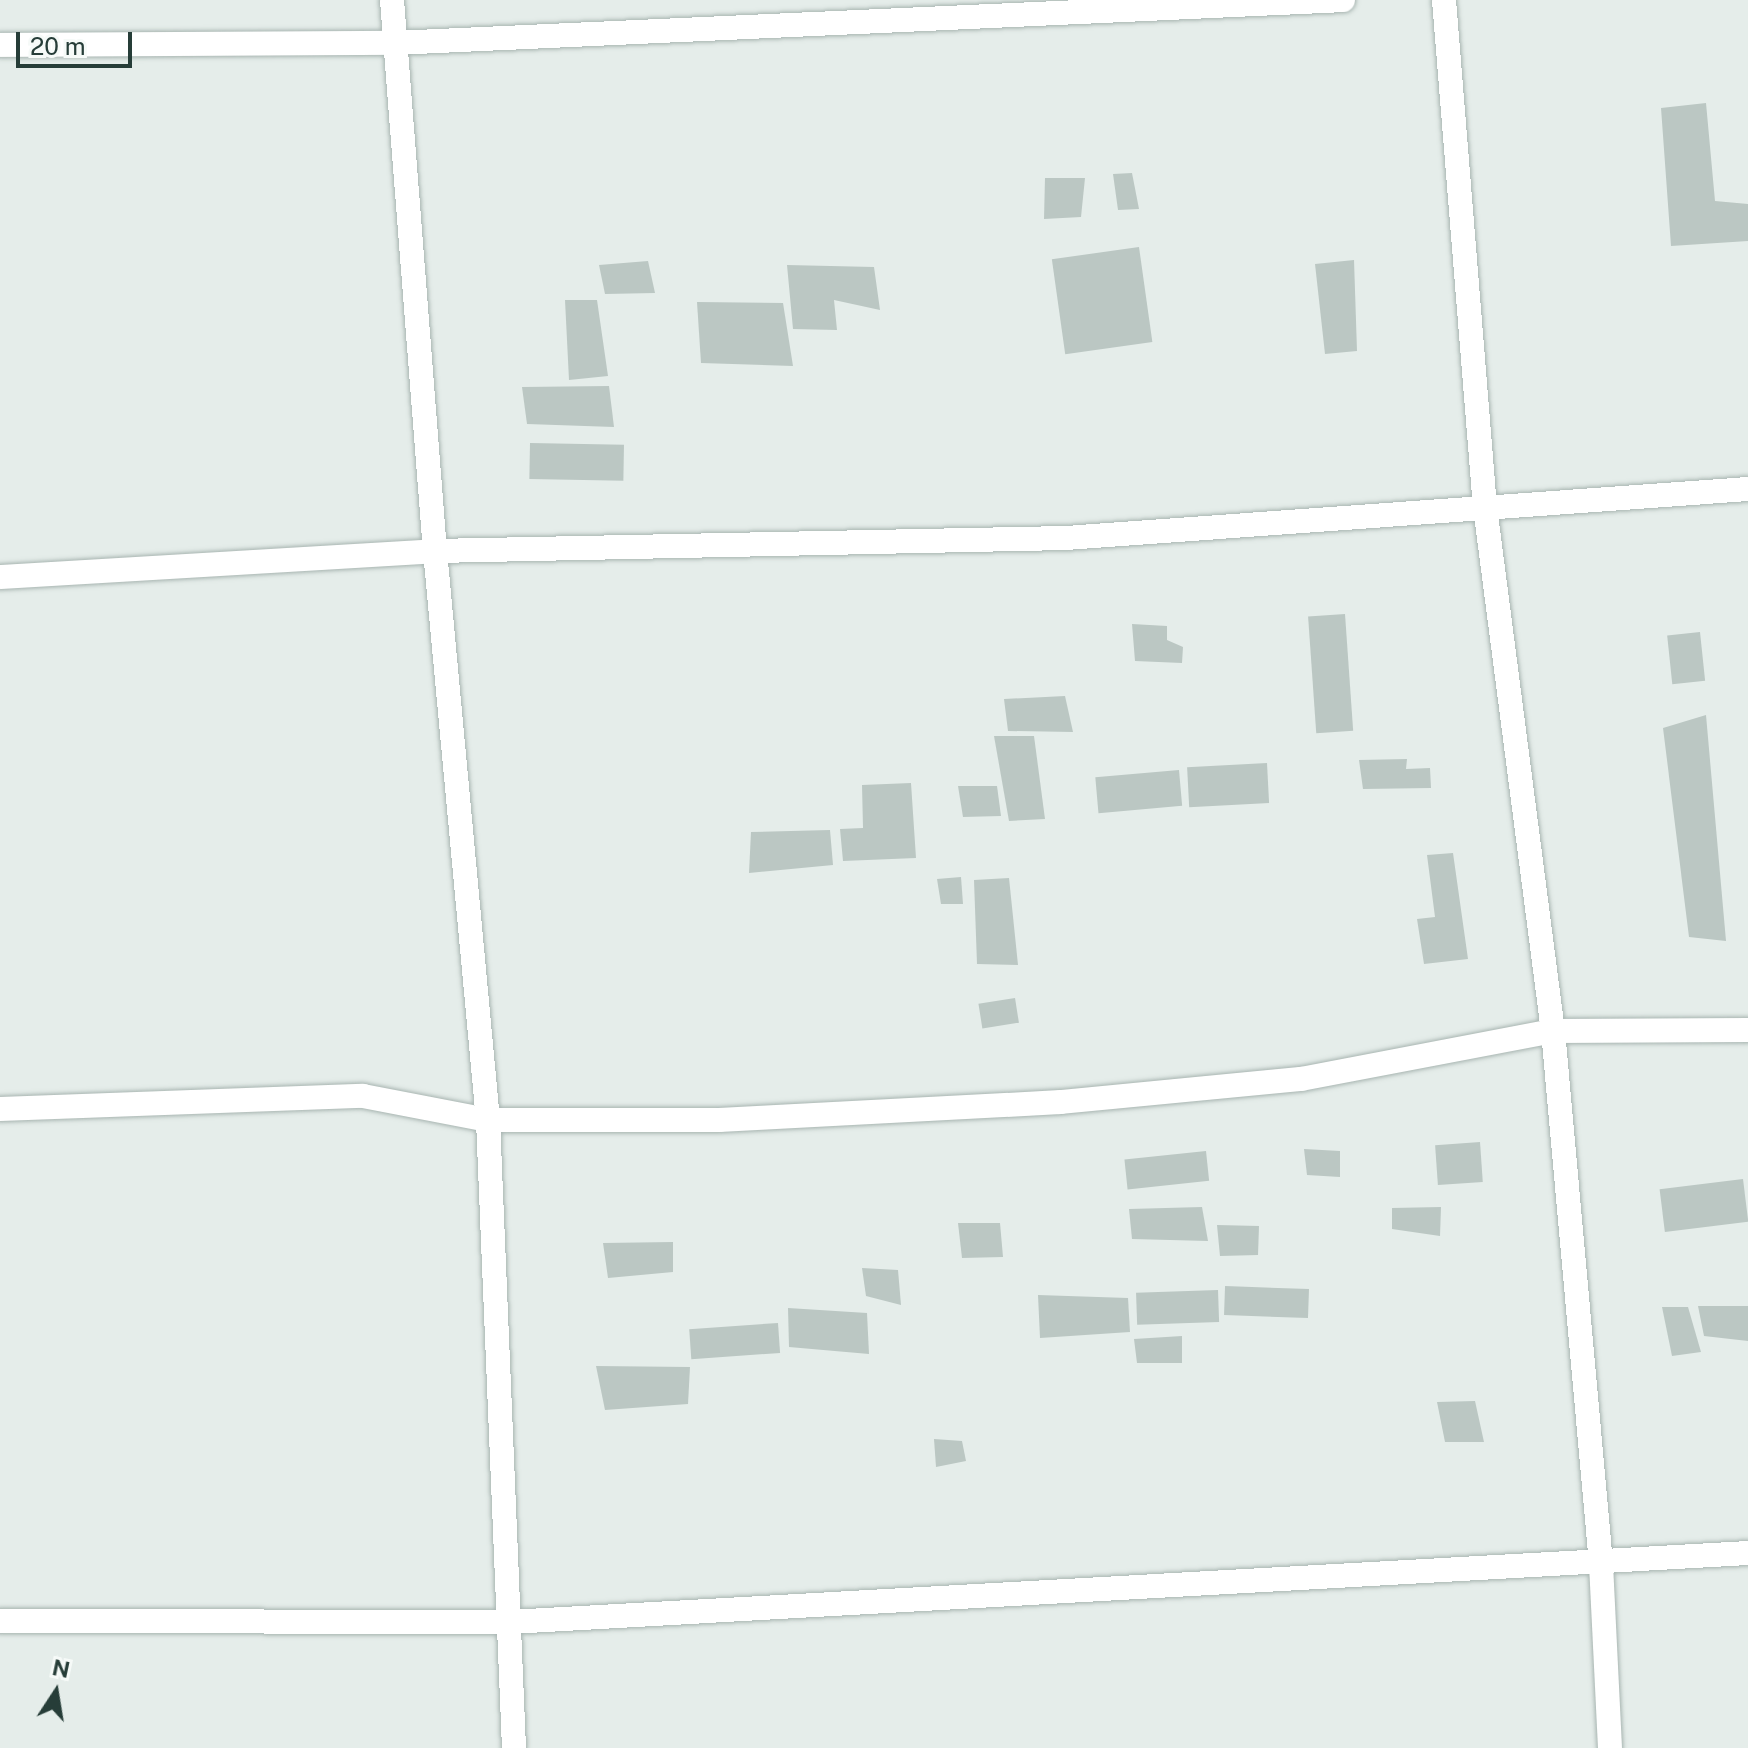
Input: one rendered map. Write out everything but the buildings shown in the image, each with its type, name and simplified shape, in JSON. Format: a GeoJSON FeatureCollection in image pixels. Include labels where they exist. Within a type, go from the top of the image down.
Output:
{"type":"FeatureCollection","features":[{"type":"Feature","properties":{"kind":"street"},"geometry":{"type":"LineString","coordinates":[[392,0],[435,551],[488,1120],[514,1748]]}},
{"type":"Feature","properties":{"kind":"street"},"geometry":{"type":"LineString","coordinates":[[0,45],[394,43],[1343,0]]}},
{"type":"Feature","properties":{"kind":"street"},"geometry":{"type":"LineString","coordinates":[[1444,0],[1485,507],[1553,1031],[1601,1564],[1610,1748]]}},
{"type":"Feature","properties":{"kind":"street"},"geometry":{"type":"LineString","coordinates":[[0,577],[435,551],[1066,538],[1748,489]]}},
{"type":"Feature","properties":{"kind":"street"},"geometry":{"type":"LineString","coordinates":[[0,1109],[363,1096],[488,1120],[719,1120],[1061,1102],[1301,1079],[1553,1031],[1748,1030]]}},
{"type":"Feature","properties":{"kind":"street"},"geometry":{"type":"LineString","coordinates":[[0,1621],[510,1622],[1601,1564],[1748,1553]]}}]}
